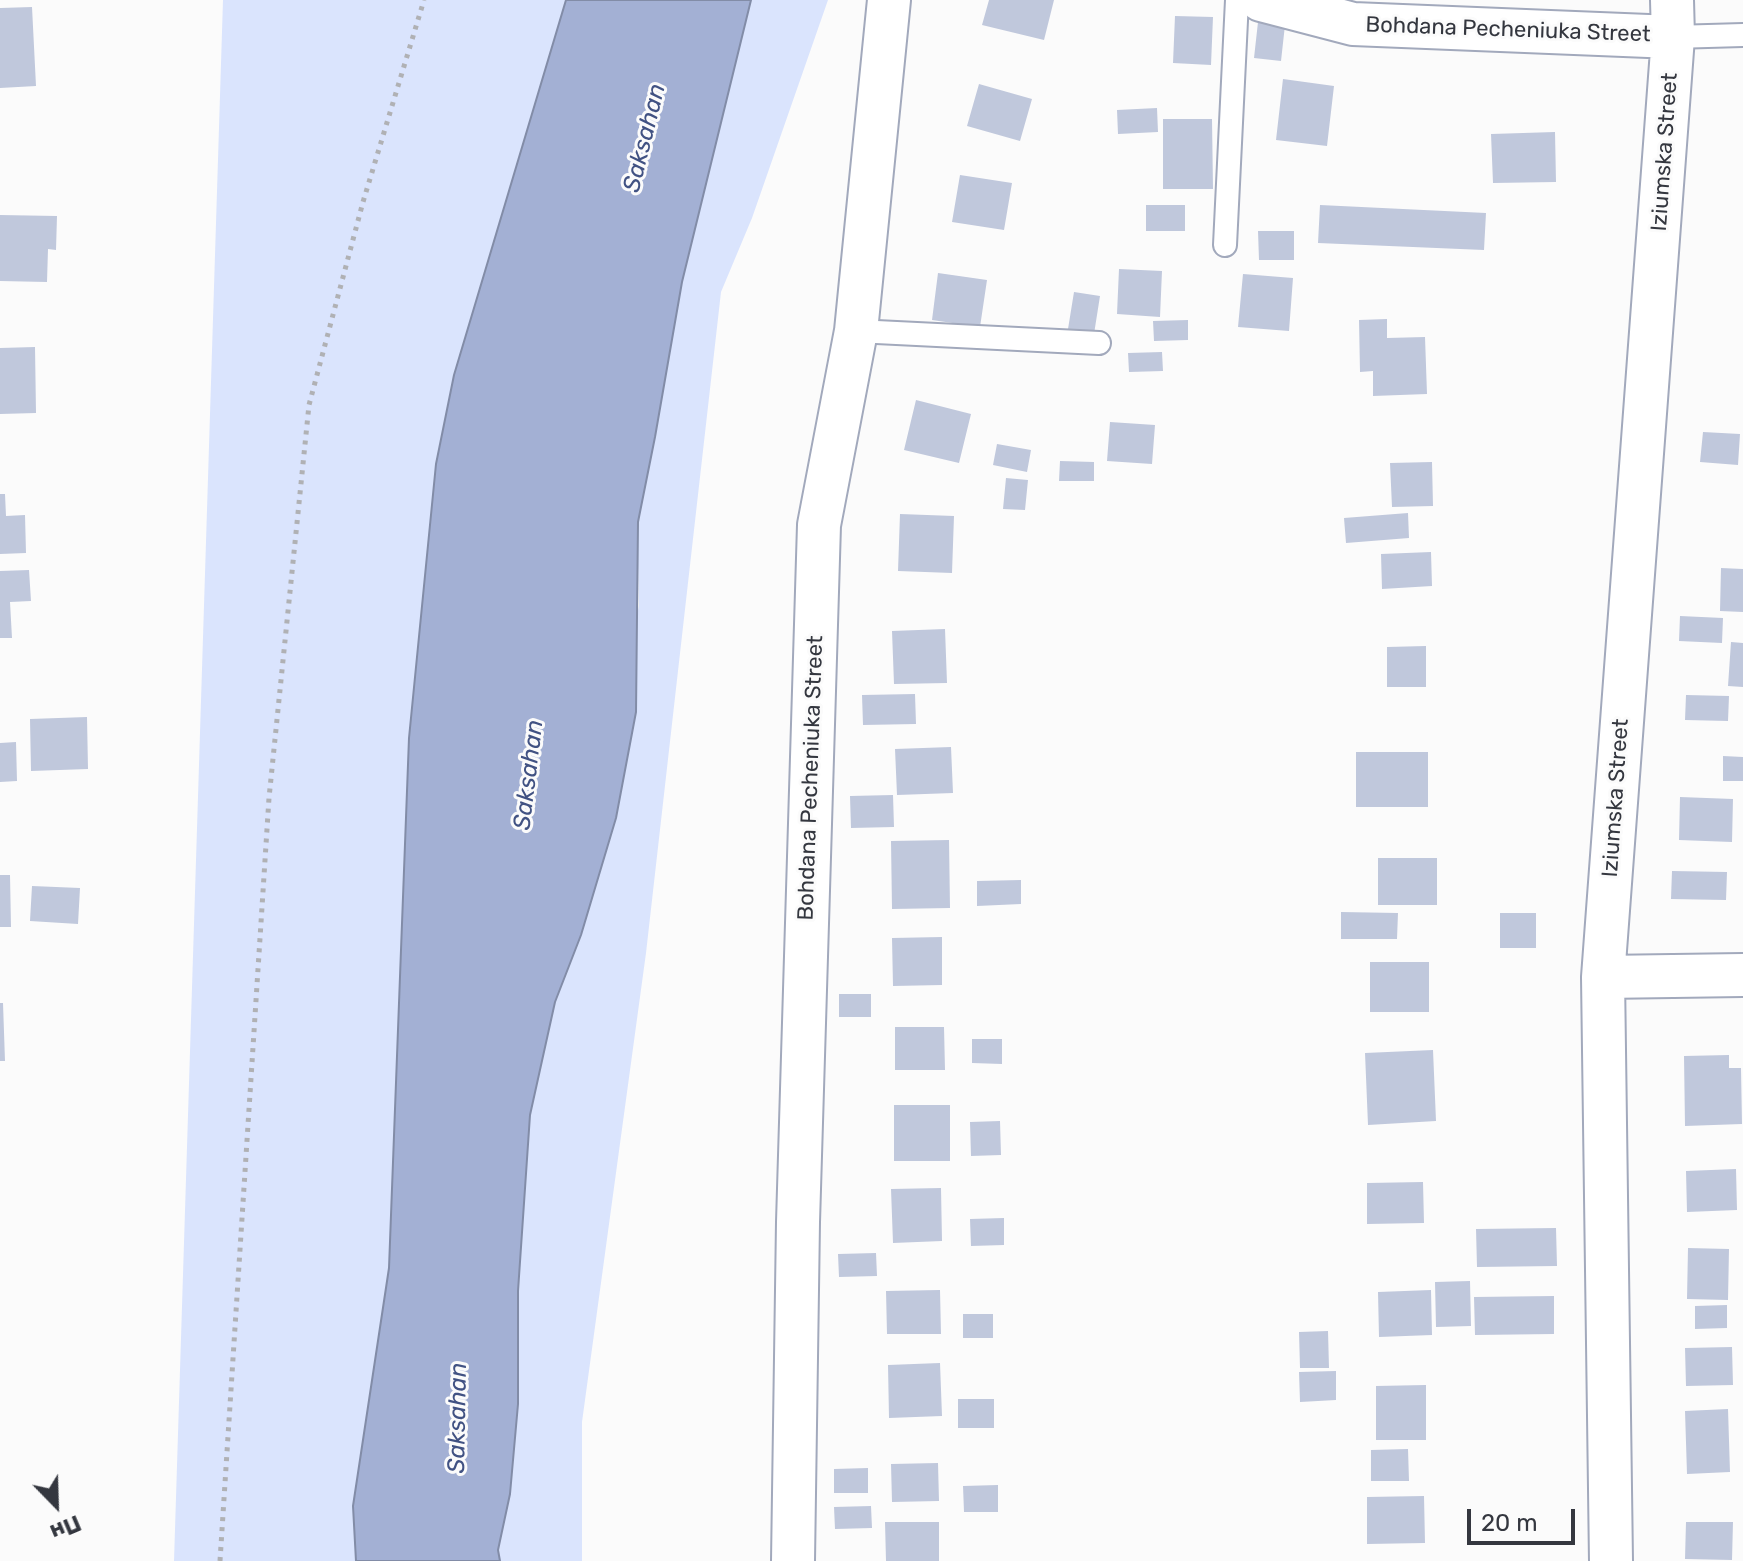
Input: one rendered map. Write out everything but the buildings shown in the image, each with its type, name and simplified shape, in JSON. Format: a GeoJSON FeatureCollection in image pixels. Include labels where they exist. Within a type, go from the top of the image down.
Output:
{"type":"FeatureCollection","features":[{"type":"Feature","properties":{"kind":"street","name":"Bohdana Pecheniuka Street"},"geometry":{"type":"LineString","coordinates":[[793,1561],[799,1191],[819,525],[856,331],[889,0]]}},
{"type":"Feature","properties":{"kind":"street","name":"Bohdana Pecheniuka Street"},"geometry":{"type":"LineString","coordinates":[[1261,0],[1353,24],[1673,19]]}},
{"type":"Feature","properties":{"kind":"street","name":"Iziumska Street"},"geometry":{"type":"LineString","coordinates":[[1611,1561],[1603,977],[1673,19]]}},
{"type":"Feature","properties":{"kind":"street"},"geometry":{"type":"LineString","coordinates":[[1603,977],[1743,975]]}},
{"type":"Feature","properties":{"kind":"lane"},"geometry":{"type":"LineString","coordinates":[[1225,245],[1237,0]]}},
{"type":"Feature","properties":{"kind":"lane"},"geometry":{"type":"LineString","coordinates":[[1673,19],[1743,35]]}},
{"type":"Feature","properties":{"kind":"lane"},"geometry":{"type":"LineString","coordinates":[[856,331],[1099,343]]}},
{"type":"Feature","properties":{"kind":"path"},"geometry":{"type":"LineString","coordinates":[[220,1561],[269,798],[309,405],[363,202],[424,0]]}},
{"type":"Feature","properties":{"kind":"shaded area"},"geometry":{"type":"Polygon","coordinates":[[[223,0],[566,0],[454,375],[436,464],[409,738],[389,1268],[353,1506],[356,1561],[174,1561],[223,0]]]}},
{"type":"Feature","properties":{"kind":"shaded area"},"geometry":{"type":"Polygon","coordinates":[[[751,0],[828,0],[752,218],[721,292],[646,953],[582,1422],[582,1561],[500,1561],[498,1550],[510,1494],[518,1404],[518,1291],[530,1115],[564,975],[639,606],[637,522],[682,282],[751,0]]]}},
{"type":"Feature","properties":{"kind":"water","name":"Saksahan"},"geometry":{"type":"Polygon","coordinates":[[[566,0],[751,0],[682,282],[638,522],[636,712],[616,818],[581,935],[555,1002],[530,1115],[518,1291],[518,1404],[510,1494],[498,1550],[500,1561],[356,1561],[353,1506],[389,1268],[409,738],[436,464],[454,375],[566,0]]]}}]}
